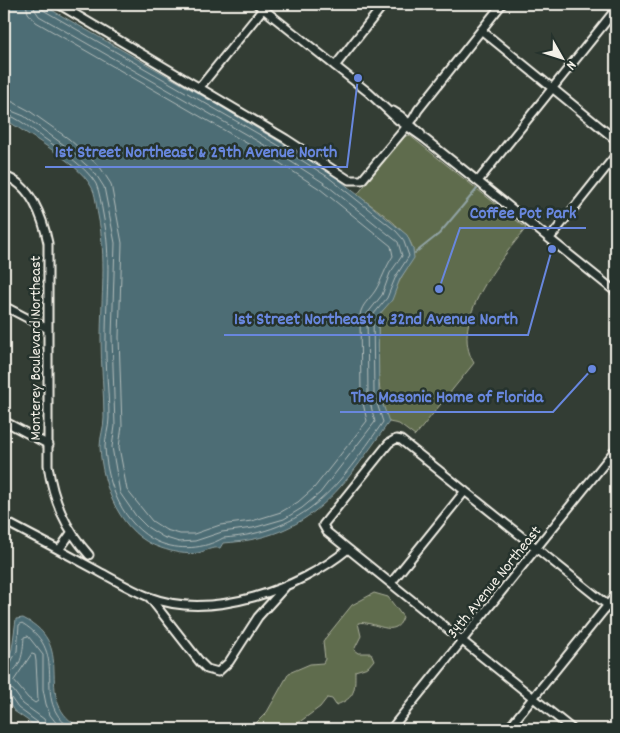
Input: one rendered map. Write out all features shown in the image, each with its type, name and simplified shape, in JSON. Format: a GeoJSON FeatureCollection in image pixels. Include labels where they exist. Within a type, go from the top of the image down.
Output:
{"type":"FeatureCollection","features":[{"type":"Feature","properties":{"kind":"street"},"geometry":{"type":"LineString","coordinates":[[58,4],[200,87],[349,180],[362,180],[502,4]]}},
{"type":"Feature","properties":{"kind":"street"},"geometry":{"type":"LineString","coordinates":[[335,66],[384,4]]}},
{"type":"Feature","properties":{"kind":"street"},"geometry":{"type":"LineString","coordinates":[[200,87],[263,5],[335,66],[616,292]]}},
{"type":"Feature","properties":{"kind":"street"},"geometry":{"type":"LineString","coordinates":[[478,181],[616,8]]}},
{"type":"Feature","properties":{"kind":"street"},"geometry":{"type":"LineString","coordinates":[[481,30],[616,140]]}},
{"type":"Feature","properties":{"kind":"street"},"geometry":{"type":"LineString","coordinates":[[550,238],[616,155]]}},
{"type":"Feature","properties":{"kind":"street","name":"Monterey Boulevard Northeast"},"geometry":{"type":"LineString","coordinates":[[4,176],[11,179],[27,193],[44,225],[48,243],[48,465],[57,505],[71,532],[89,555]]}},
{"type":"Feature","properties":{"kind":"street"},"geometry":{"type":"LineString","coordinates":[[4,306],[48,329]]}},
{"type":"Feature","properties":{"kind":"street"},"geometry":{"type":"LineString","coordinates":[[4,421],[49,445]]}},
{"type":"Feature","properties":{"kind":"street"},"geometry":{"type":"LineString","coordinates":[[572,729],[348,549],[324,529],[323,526],[392,440],[396,439],[406,442],[616,612]]}},
{"type":"Feature","properties":{"kind":"street","name":"34th Avenue Northeast"},"geometry":{"type":"LineString","coordinates":[[391,729],[616,449]]}},
{"type":"Feature","properties":{"kind":"street"},"geometry":{"type":"LineString","coordinates":[[391,583],[465,491]]}},
{"type":"Feature","properties":{"kind":"street"},"geometry":{"type":"LineString","coordinates":[[4,521],[150,597],[170,603],[203,605],[234,600],[286,586],[316,572],[348,549]]}},
{"type":"Feature","properties":{"kind":"street"},"geometry":{"type":"LineString","coordinates":[[59,550],[71,532]]}},
{"type":"Feature","properties":{"kind":"street"},"geometry":{"type":"LineString","coordinates":[[150,597],[200,662],[208,669],[218,672],[229,662],[258,617],[286,586]]}},
{"type":"Feature","properties":{"kind":"street"},"geometry":{"type":"LineString","coordinates":[[508,729],[616,595]]}},
{"type":"Feature","properties":{"kind":"green space"},"geometry":{"type":"Polygon","coordinates":[[[409,135],[526,228],[492,274],[472,310],[468,329],[468,346],[474,363],[415,436],[399,424],[389,422],[381,397],[378,356],[378,316],[410,263],[413,252],[407,237],[400,229],[357,195],[403,137],[409,135]]]}},
{"type":"Feature","properties":{"kind":"green space"},"geometry":{"type":"Polygon","coordinates":[[[374,593],[388,597],[403,617],[400,624],[395,628],[383,628],[358,623],[361,636],[354,650],[358,653],[371,653],[374,660],[368,667],[355,671],[354,688],[351,696],[336,705],[332,699],[327,698],[320,707],[290,729],[250,729],[267,712],[289,673],[310,664],[323,663],[325,659],[323,641],[352,605],[374,593]]]}},
{"type":"Feature","properties":{"kind":"water"},"geometry":{"type":"Polygon","coordinates":[[[4,4],[41,4],[215,103],[331,173],[407,235],[413,249],[414,258],[400,279],[392,300],[378,316],[379,393],[389,422],[339,488],[322,505],[302,520],[280,531],[254,539],[223,543],[220,548],[193,554],[175,552],[147,542],[124,521],[109,493],[100,447],[104,418],[101,340],[103,262],[101,231],[95,196],[93,189],[84,176],[74,167],[50,148],[4,118],[4,4]]]}},
{"type":"Feature","properties":{"kind":"water"},"geometry":{"type":"Polygon","coordinates":[[[23,618],[40,630],[49,644],[53,658],[58,704],[67,717],[83,729],[40,729],[14,711],[7,700],[4,693],[4,668],[12,649],[16,619],[23,618]]]}},
{"type":"Feature","properties":{"kind":"waterway"},"geometry":{"type":"LineString","coordinates":[[415,253],[439,234],[477,189]]}},
{"type":"Feature","properties":{"kind":"place","name":"1st Street Northeast & 29th Avenue North"},"geometry":{"type":"Point","coordinates":[358,78]}},
{"type":"Feature","properties":{"kind":"place","name":"1st Street Northeast & 32nd Avenue North"},"geometry":{"type":"Point","coordinates":[552,249]}},
{"type":"Feature","properties":{"kind":"place","name":"Coffee Pot Park"},"geometry":{"type":"Point","coordinates":[439,289]}},
{"type":"Feature","properties":{"kind":"place","name":"The Masonic Home of Florida"},"geometry":{"type":"Point","coordinates":[592,369]}}]}
